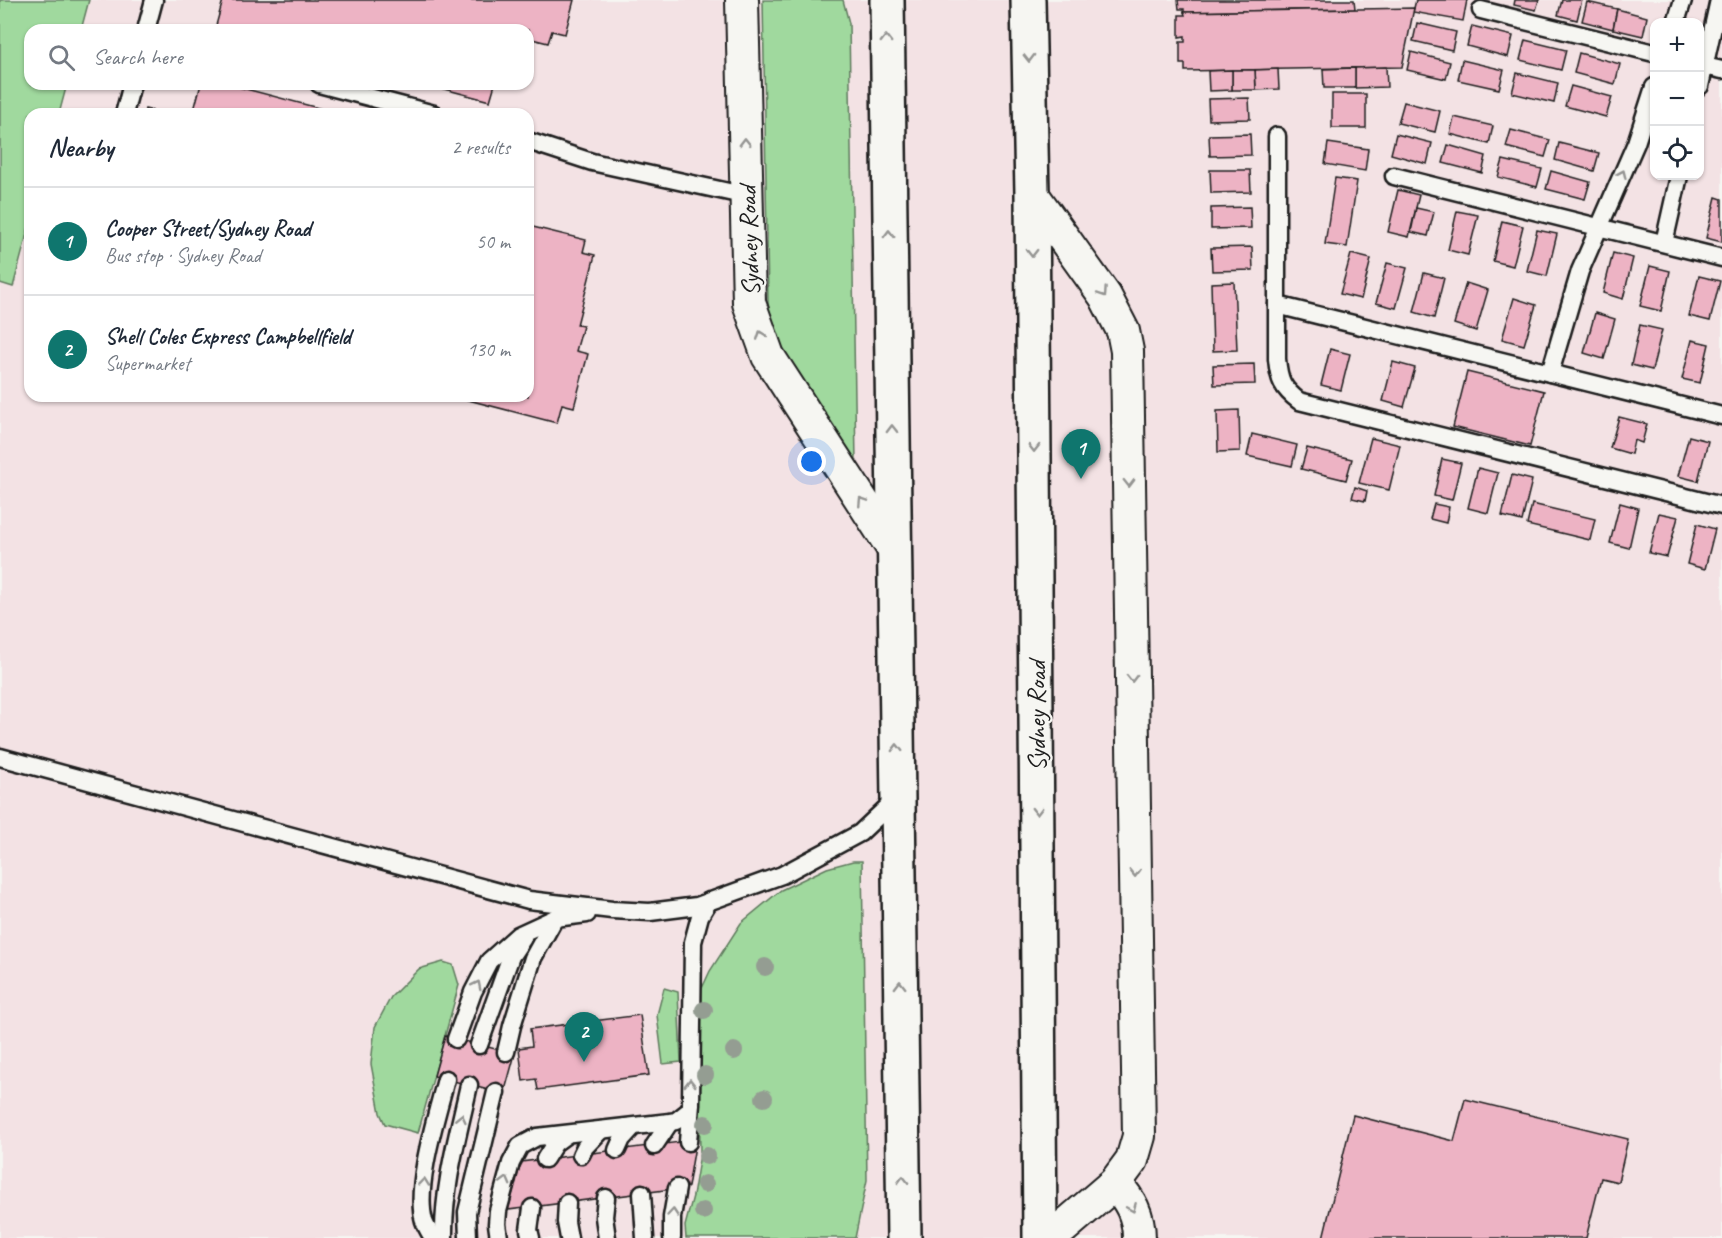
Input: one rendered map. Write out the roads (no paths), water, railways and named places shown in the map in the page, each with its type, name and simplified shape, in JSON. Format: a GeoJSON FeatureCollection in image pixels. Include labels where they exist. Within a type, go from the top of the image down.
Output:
{"type":"FeatureCollection","features":[{"type":"Feature","properties":{"kind":"highway"},"geometry":{"type":"LineString","coordinates":[[887,0],[904,1238]]}},
{"type":"Feature","properties":{"kind":"highway","name":"Sydney Road"},"geometry":{"type":"LineString","coordinates":[[1028,0],[1032,194],[1040,1238]]}},
{"type":"Feature","properties":{"kind":"street","name":"Sydney Road"},"geometry":{"type":"LineString","coordinates":[[742,0],[749,303],[768,356],[894,550]]}},
{"type":"Feature","properties":{"kind":"street"},"geometry":{"type":"LineString","coordinates":[[1032,194],[1105,296],[1123,331],[1127,351],[1139,1136],[1132,1160],[1115,1183],[1051,1238]]}},
{"type":"Feature","properties":{"kind":"street"},"geometry":{"type":"LineString","coordinates":[[1115,1183],[1130,1201],[1139,1225],[1139,1238]]}},
{"type":"Feature","properties":{"kind":"lane"},"geometry":{"type":"LineString","coordinates":[[148,24],[154,0]]}},
{"type":"Feature","properties":{"kind":"lane"},"geometry":{"type":"LineString","coordinates":[[1677,18],[1683,0]]}},
{"type":"Feature","properties":{"kind":"lane"},"geometry":{"type":"LineString","coordinates":[[1704,57],[1719,0]]}},
{"type":"Feature","properties":{"kind":"lane"},"geometry":{"type":"LineString","coordinates":[[1481,10],[1650,52]]}},
{"type":"Feature","properties":{"kind":"lane"},"geometry":{"type":"LineString","coordinates":[[1704,66],[1722,70]]}},
{"type":"Feature","properties":{"kind":"lane"},"geometry":{"type":"LineString","coordinates":[[126,108],[130,90]]}},
{"type":"Feature","properties":{"kind":"lane"},"geometry":{"type":"LineString","coordinates":[[342,90],[411,108]]}},
{"type":"Feature","properties":{"kind":"lane"},"geometry":{"type":"LineString","coordinates":[[1550,373],[1580,271],[1636,143],[1650,99]]}},
{"type":"Feature","properties":{"kind":"lane"},"geometry":{"type":"LineString","coordinates":[[1277,136],[1279,376],[1286,391],[1299,401],[1722,506]]}},
{"type":"Feature","properties":{"kind":"lane"},"geometry":{"type":"LineString","coordinates":[[534,143],[592,162],[747,196]]}},
{"type":"Feature","properties":{"kind":"lane"},"geometry":{"type":"LineString","coordinates":[[1394,176],[1722,258]]}},
{"type":"Feature","properties":{"kind":"lane"},"geometry":{"type":"LineString","coordinates":[[1664,243],[1678,180]]}},
{"type":"Feature","properties":{"kind":"lane"},"geometry":{"type":"LineString","coordinates":[[1277,305],[1722,416]]}},
{"type":"Feature","properties":{"kind":"lane"},"geometry":{"type":"LineString","coordinates":[[0,757],[529,900],[650,912],[697,906],[782,875],[860,833],[898,797]]}},
{"type":"Feature","properties":{"kind":"lane"},"geometry":{"type":"LineString","coordinates":[[688,1142],[693,942],[700,916],[709,901]]}},
{"type":"Feature","properties":{"kind":"lane"},"geometry":{"type":"LineString","coordinates":[[456,1039],[473,992],[489,961],[518,935],[555,918],[612,910]]}},
{"type":"Feature","properties":{"kind":"lane"},"geometry":{"type":"LineString","coordinates":[[506,1052],[533,958],[555,918]]}},
{"type":"Feature","properties":{"kind":"lane"},"geometry":{"type":"LineString","coordinates":[[479,1045],[511,956],[528,930]]}},
{"type":"Feature","properties":{"kind":"lane"},"geometry":{"type":"LineString","coordinates":[[433,1238],[424,1220],[422,1188],[446,1079]]}},
{"type":"Feature","properties":{"kind":"lane"},"geometry":{"type":"LineString","coordinates":[[444,1238],[443,1215],[469,1085]]}},
{"type":"Feature","properties":{"kind":"lane"},"geometry":{"type":"LineString","coordinates":[[468,1238],[467,1212],[496,1092]]}},
{"type":"Feature","properties":{"kind":"lane"},"geometry":{"type":"LineString","coordinates":[[499,1238],[498,1211],[511,1163],[520,1146],[537,1137],[632,1128],[676,1121],[690,1110]]}},
{"type":"Feature","properties":{"kind":"lane"},"geometry":{"type":"LineString","coordinates":[[654,1146],[670,1122]]}},
{"type":"Feature","properties":{"kind":"lane"},"geometry":{"type":"LineString","coordinates":[[617,1150],[622,1139],[632,1128]]}},
{"type":"Feature","properties":{"kind":"lane"},"geometry":{"type":"LineString","coordinates":[[580,1155],[601,1130]]}},
{"type":"Feature","properties":{"kind":"lane"},"geometry":{"type":"LineString","coordinates":[[545,1159],[555,1143],[566,1135]]}},
{"type":"Feature","properties":{"kind":"lane"},"geometry":{"type":"LineString","coordinates":[[672,1238],[672,1217],[677,1188]]}},
{"type":"Feature","properties":{"kind":"lane"},"geometry":{"type":"LineString","coordinates":[[642,1193],[645,1238]]}},
{"type":"Feature","properties":{"kind":"lane"},"geometry":{"type":"LineString","coordinates":[[606,1198],[604,1217],[607,1238]]}},
{"type":"Feature","properties":{"kind":"lane"},"geometry":{"type":"LineString","coordinates":[[567,1203],[566,1222],[569,1238]]}},
{"type":"Feature","properties":{"kind":"lane"},"geometry":{"type":"LineString","coordinates":[[531,1238],[529,1230],[532,1208]]}},
{"type":"Feature","properties":{"kind":"place","name":"Cooper Street/Sydney Road"},"geometry":{"type":"Point","coordinates":[1081,479]}},
{"type":"Feature","properties":{"kind":"place","name":"Shell Coles Express Campbellfield"},"geometry":{"type":"Point","coordinates":[584,1062]}}]}
